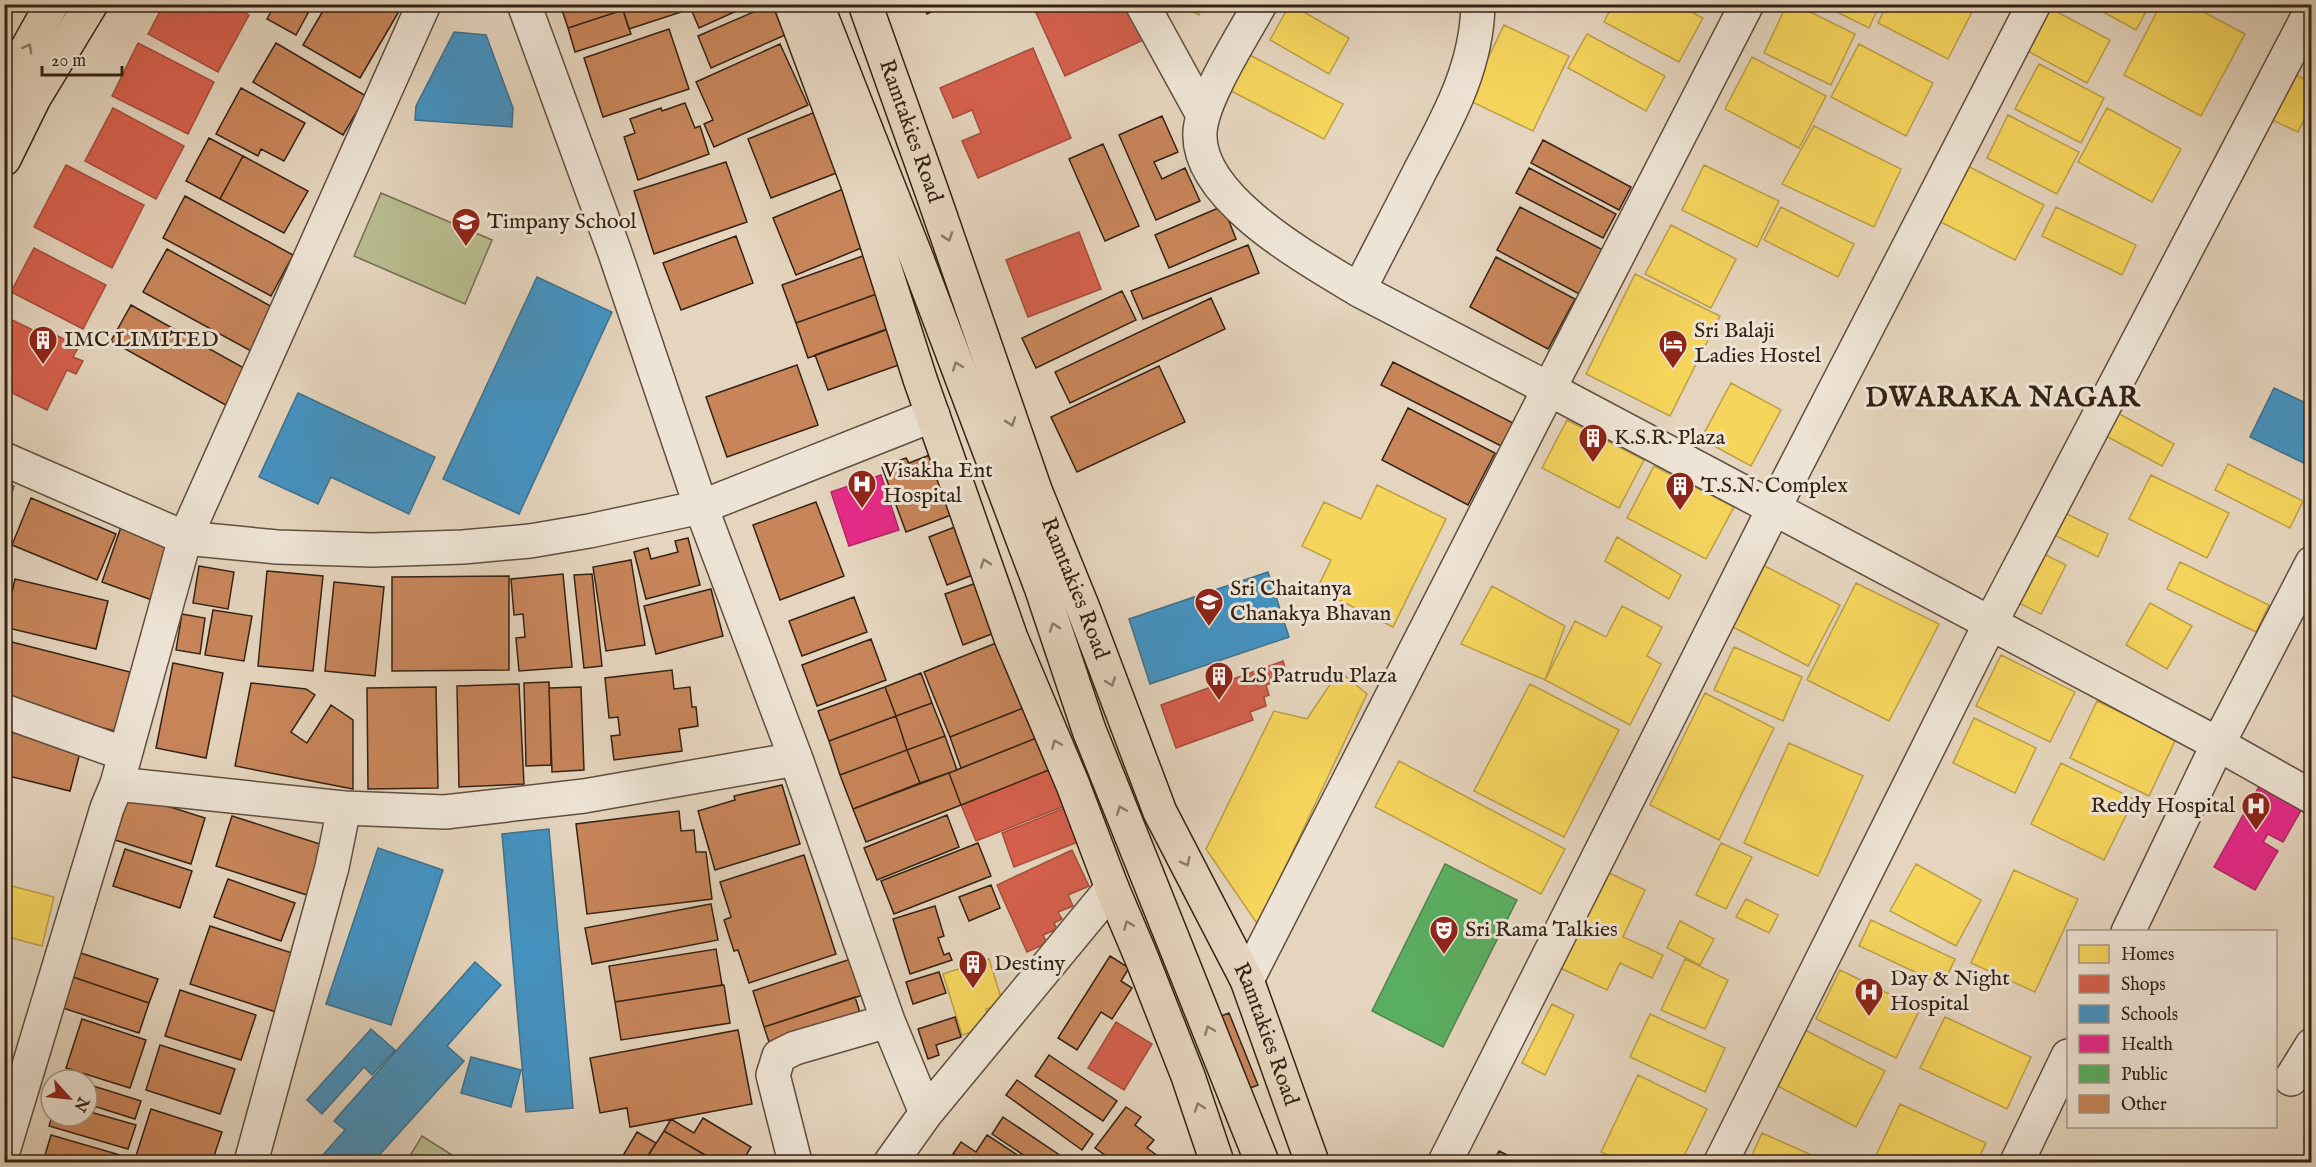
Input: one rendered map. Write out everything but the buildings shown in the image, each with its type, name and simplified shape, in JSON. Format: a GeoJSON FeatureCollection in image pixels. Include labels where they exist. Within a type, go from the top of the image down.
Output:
{"type":"FeatureCollection","features":[{"type":"Feature","properties":{"kind":"main road"},"geometry":{"type":"LineString","coordinates":[[4,159],[13,89],[52,4]]}},
{"type":"Feature","properties":{"kind":"main road"},"geometry":{"type":"LineString","coordinates":[[13,89],[91,4]]}},
{"type":"Feature","properties":{"kind":"main road","name":"Ramtakies Road"},"geometry":{"type":"LineString","coordinates":[[864,4],[1035,490],[1083,608],[1160,812],[1247,980],[1312,1162]]}},
{"type":"Feature","properties":{"kind":"main road"},"geometry":{"type":"LineString","coordinates":[[816,7],[844,23],[882,52]]}},
{"type":"Feature","properties":{"kind":"main road"},"geometry":{"type":"LineString","coordinates":[[816,7],[826,62],[859,187],[933,415],[1011,638],[1073,785],[1188,1076],[1217,1162]]}},
{"type":"Feature","properties":{"kind":"main road"},"geometry":{"type":"LineString","coordinates":[[826,62],[917,259],[1042,590],[1089,730],[1262,1162]]}},
{"type":"Feature","properties":{"kind":"street"},"geometry":{"type":"LineString","coordinates":[[4,1148],[107,808],[121,769],[185,538],[424,4]]}},
{"type":"Feature","properties":{"kind":"street"},"geometry":{"type":"LineString","coordinates":[[524,4],[614,250],[701,507],[796,759],[888,1021],[926,1113]]}},
{"type":"Feature","properties":{"kind":"street"},"geometry":{"type":"LineString","coordinates":[[1142,4],[1203,115]]}},
{"type":"Feature","properties":{"kind":"street"},"geometry":{"type":"LineString","coordinates":[[1260,4],[1211,96],[1203,115],[1200,133],[1203,153],[1213,174],[1235,204],[1289,248],[1359,290],[2218,744],[2312,797]]}},
{"type":"Feature","properties":{"kind":"street"},"geometry":{"type":"LineString","coordinates":[[1359,290],[1457,100],[1472,58],[1478,4]]}},
{"type":"Feature","properties":{"kind":"street"},"geometry":{"type":"LineString","coordinates":[[1247,980],[1748,4]]}},
{"type":"Feature","properties":{"kind":"street"},"geometry":{"type":"LineString","coordinates":[[1445,1162],[1774,508],[2034,4]]}},
{"type":"Feature","properties":{"kind":"street"},"geometry":{"type":"LineString","coordinates":[[1721,1162],[1990,624],[2312,9]]}},
{"type":"Feature","properties":{"kind":"street"},"geometry":{"type":"LineString","coordinates":[[4,459],[185,538],[277,547],[360,550],[463,547],[530,541],[701,507],[933,415]]}},
{"type":"Feature","properties":{"kind":"street"},"geometry":{"type":"LineString","coordinates":[[2129,930],[2218,744],[2312,563]]}},
{"type":"Feature","properties":{"kind":"street"},"geometry":{"type":"LineString","coordinates":[[4,711],[121,769],[344,808],[456,811],[584,796],[796,759]]}},
{"type":"Feature","properties":{"kind":"street"},"geometry":{"type":"LineString","coordinates":[[251,1162],[332,867],[344,808]]}},
{"type":"Feature","properties":{"kind":"street"},"geometry":{"type":"LineString","coordinates":[[891,1162],[926,1113],[1112,888]]}},
{"type":"Feature","properties":{"kind":"street"},"geometry":{"type":"LineString","coordinates":[[795,1162],[773,1075],[779,1056],[795,1048],[888,1021]]}},
{"type":"Feature","properties":{"kind":"street"},"geometry":{"type":"LineString","coordinates":[[2291,1079],[2312,1045]]}},
{"type":"Feature","properties":{"kind":"street"},"geometry":{"type":"LineString","coordinates":[[2017,1162],[2067,1058]]}},
{"type":"Feature","properties":{"kind":"green space"},"geometry":{"type":"Polygon","coordinates":[[[381,193],[492,240],[465,304],[354,256],[381,193]]]}},
{"type":"Feature","properties":{"kind":"green space"},"geometry":{"type":"Polygon","coordinates":[[[422,1136],[463,1162],[406,1162],[422,1136]]]}},
{"type":"Feature","properties":{"kind":"place","name":"Timpany School"},"geometry":{"type":"Point","coordinates":[466,248]}},
{"type":"Feature","properties":{"kind":"place","name":"IMC LIMITED"},"geometry":{"type":"Point","coordinates":[43,366]}},
{"type":"Feature","properties":{"kind":"place","name":"Sri Balaji Ladies Hostel"},"geometry":{"type":"Point","coordinates":[1673,370]}},
{"type":"Feature","properties":{"kind":"place","name":"K.S.R. Plaza"},"geometry":{"type":"Point","coordinates":[1593,464]}},
{"type":"Feature","properties":{"kind":"place","name":"Visakha Ent Hospital"},"geometry":{"type":"Point","coordinates":[862,510]}},
{"type":"Feature","properties":{"kind":"place","name":"T.S.N. Complex"},"geometry":{"type":"Point","coordinates":[1680,512]}},
{"type":"Feature","properties":{"kind":"place","name":"Sri Chaitanya Chanakya Bhavan"},"geometry":{"type":"Point","coordinates":[1209,628]}},
{"type":"Feature","properties":{"kind":"place","name":"LS Patrudu Plaza"},"geometry":{"type":"Point","coordinates":[1219,702]}},
{"type":"Feature","properties":{"kind":"place","name":"Reddy Hospital"},"geometry":{"type":"Point","coordinates":[2256,832]}},
{"type":"Feature","properties":{"kind":"place","name":"Sri Rama Talkies"},"geometry":{"type":"Point","coordinates":[1444,956]}},
{"type":"Feature","properties":{"kind":"place","name":"Destiny"},"geometry":{"type":"Point","coordinates":[973,990]}},
{"type":"Feature","properties":{"kind":"place","name":"Day & Night Hospital"},"geometry":{"type":"Point","coordinates":[1869,1018]}},
{"type":"Feature","properties":{"kind":"district","name":"DWARAKA NAGAR"},"geometry":{"type":"Point","coordinates":[2003,398]}}]}
